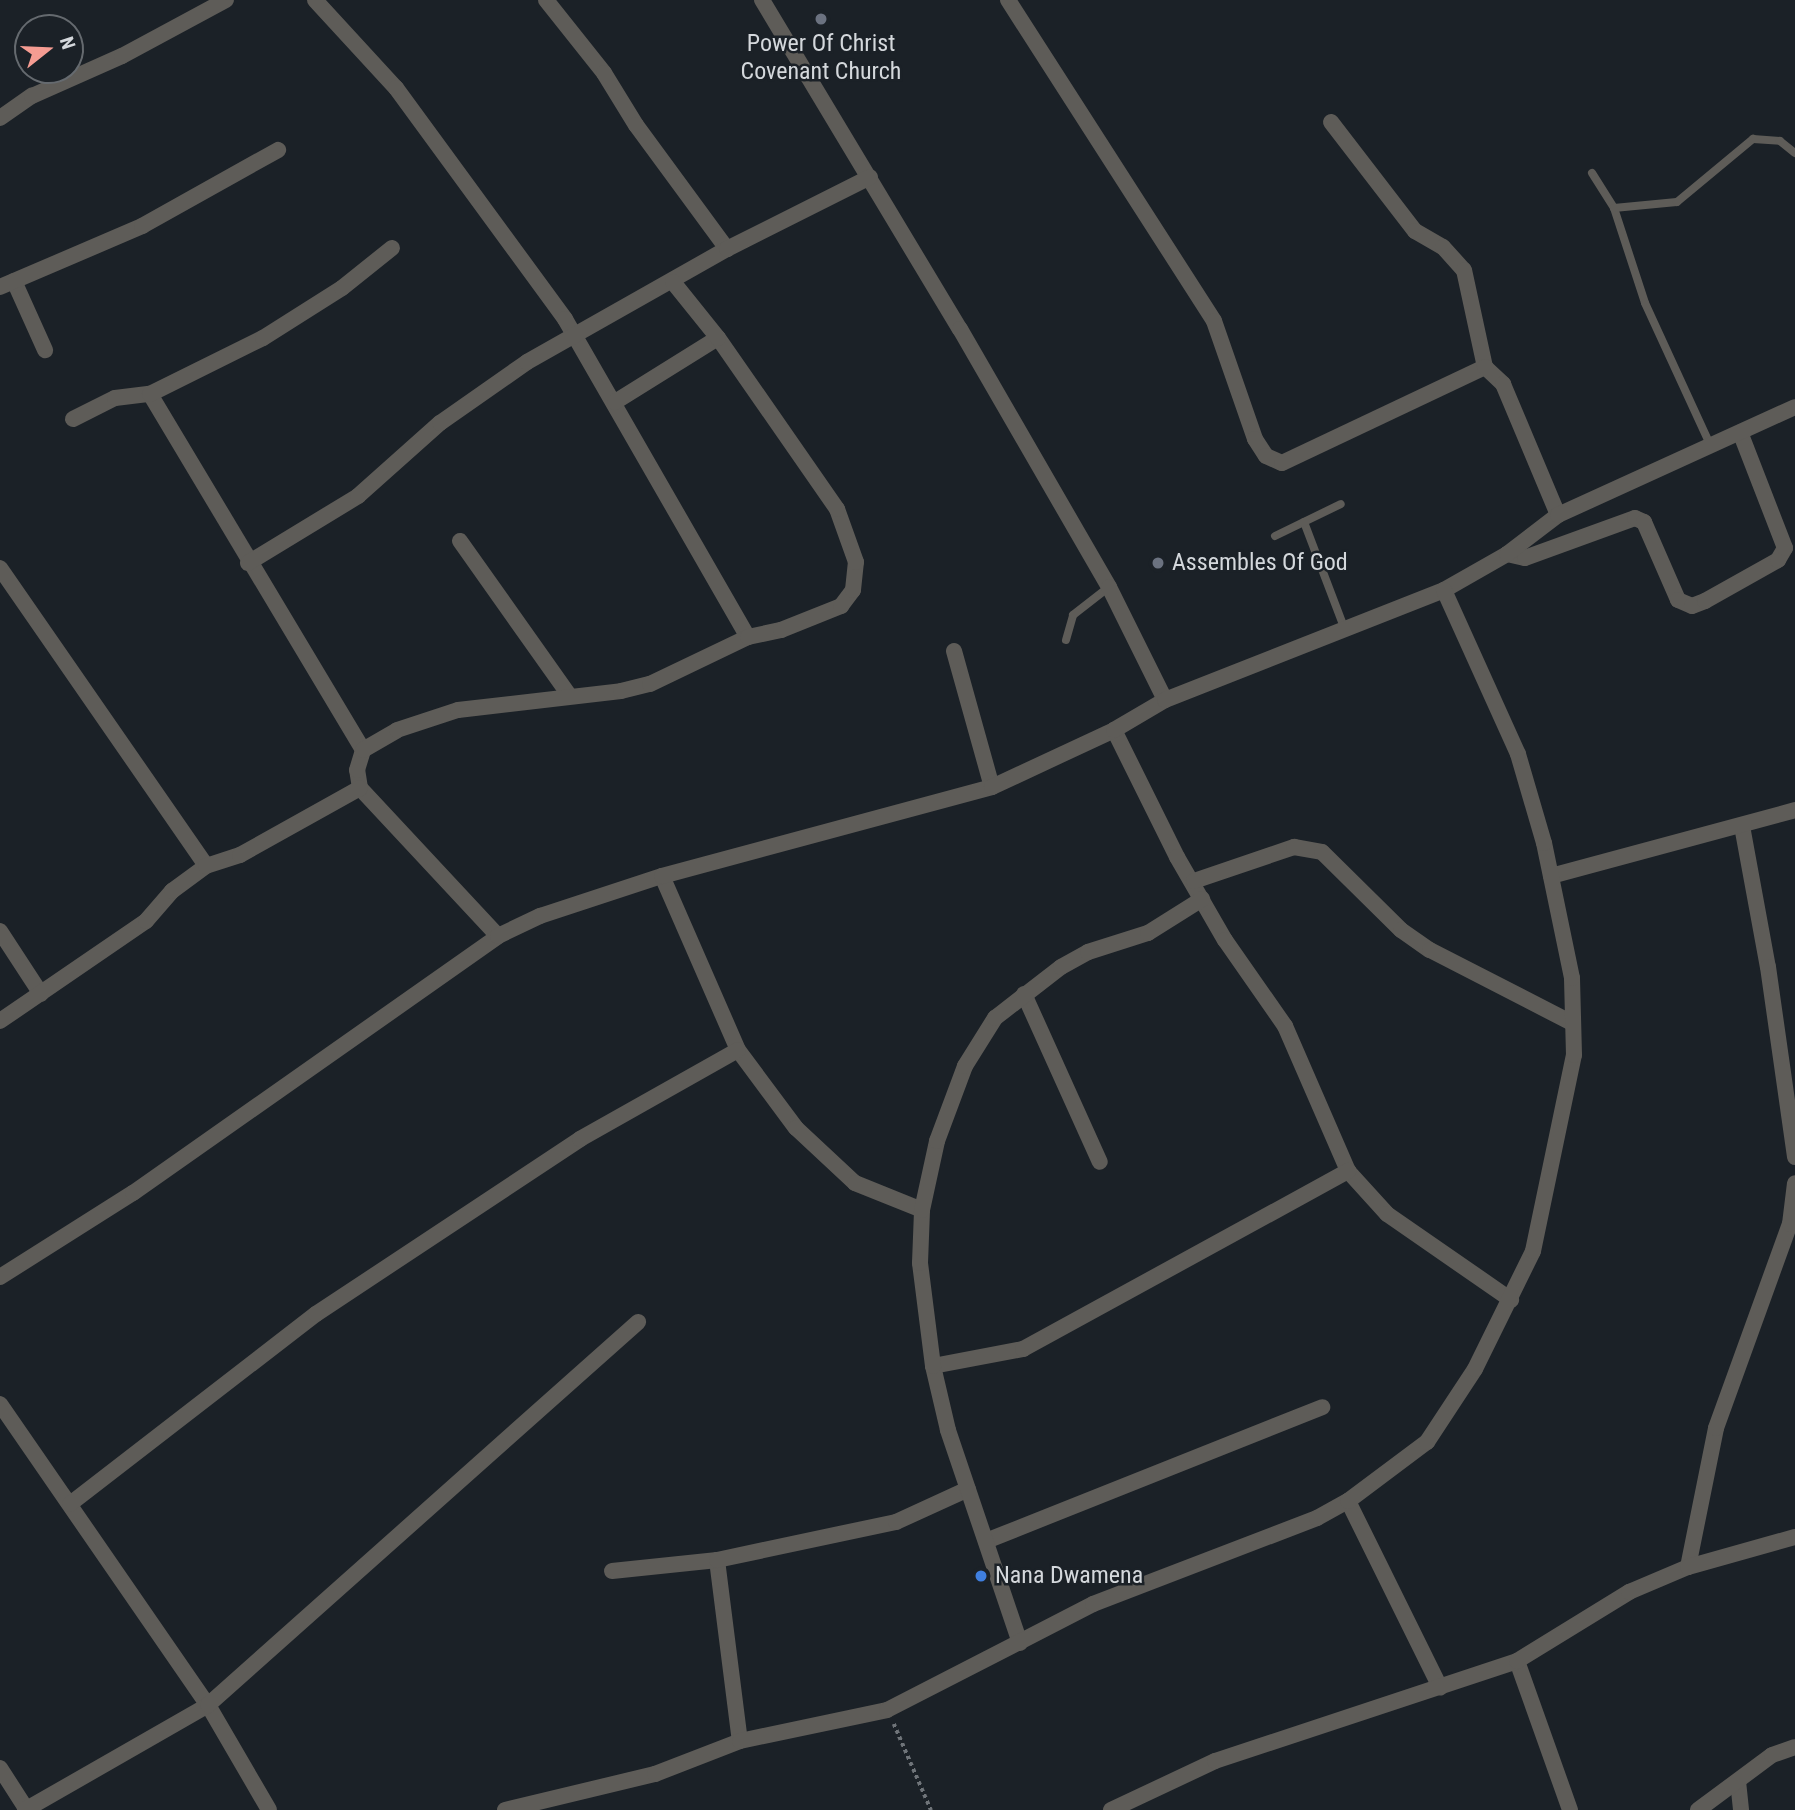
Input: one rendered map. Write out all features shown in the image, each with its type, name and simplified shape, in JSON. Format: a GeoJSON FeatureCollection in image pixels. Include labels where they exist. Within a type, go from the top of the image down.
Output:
{"type":"FeatureCollection","features":[{"type":"Feature","properties":{"kind":"street"},"geometry":{"type":"LineString","coordinates":[[0,117],[32,96],[122,57],[226,0]]}},
{"type":"Feature","properties":{"kind":"street"},"geometry":{"type":"LineString","coordinates":[[316,0],[396,88],[576,336],[615,402],[661,490],[748,637]]}},
{"type":"Feature","properties":{"kind":"street"},"geometry":{"type":"LineString","coordinates":[[545,0],[604,73],[636,125],[727,249]]}},
{"type":"Feature","properties":{"kind":"street"},"geometry":{"type":"LineString","coordinates":[[762,0],[870,177],[1109,587],[1164,700]]}},
{"type":"Feature","properties":{"kind":"street"},"geometry":{"type":"LineString","coordinates":[[1008,0],[1214,321],[1255,439],[1266,456],[1282,463],[1485,367]]}},
{"type":"Feature","properties":{"kind":"street"},"geometry":{"type":"LineString","coordinates":[[1331,122],[1415,231],[1443,247],[1464,270],[1485,367],[1509,396],[1559,516]]}},
{"type":"Feature","properties":{"kind":"street"},"geometry":{"type":"LineString","coordinates":[[45,350],[7,284],[142,226],[278,150]]}},
{"type":"Feature","properties":{"kind":"street"},"geometry":{"type":"LineString","coordinates":[[248,563],[337,511],[451,415],[527,362],[673,282],[727,249],[870,177]]}},
{"type":"Feature","properties":{"kind":"street"},"geometry":{"type":"LineString","coordinates":[[73,419],[115,398],[150,394],[293,321],[392,248]]}},
{"type":"Feature","properties":{"kind":"street"},"geometry":{"type":"LineString","coordinates":[[498,936],[360,788],[358,770],[363,750],[397,730],[458,710],[650,684],[748,637],[781,630],[841,606],[853,590],[856,562],[836,509],[718,338],[673,282]]}},
{"type":"Feature","properties":{"kind":"street"},"geometry":{"type":"LineString","coordinates":[[615,402],[718,338]]}},
{"type":"Feature","properties":{"kind":"street"},"geometry":{"type":"LineString","coordinates":[[150,394],[248,563],[363,750]]}},
{"type":"Feature","properties":{"kind":"street"},"geometry":{"type":"LineString","coordinates":[[0,1277],[133,1193],[498,936],[540,916],[662,876],[992,786],[1114,730],[1164,700],[1444,590],[1507,554],[1559,516],[1795,407]]}},
{"type":"Feature","properties":{"kind":"street"},"geometry":{"type":"LineString","coordinates":[[1507,554],[1525,558],[1634,518],[1644,522],[1678,600],[1692,606],[1705,601],[1778,561],[1785,548],[1740,432]]}},
{"type":"Feature","properties":{"kind":"street"},"geometry":{"type":"LineString","coordinates":[[460,541],[569,695]]}},
{"type":"Feature","properties":{"kind":"street"},"geometry":{"type":"LineString","coordinates":[[0,568],[206,866]]}},
{"type":"Feature","properties":{"kind":"street"},"geometry":{"type":"LineString","coordinates":[[505,1810],[655,1774],[740,1741],[887,1710],[1117,1594],[1275,1536],[1348,1501],[1427,1442],[1475,1369],[1533,1251],[1574,1055],[1572,978],[1551,876],[1518,754],[1444,590]]}},
{"type":"Feature","properties":{"kind":"street"},"geometry":{"type":"LineString","coordinates":[[954,651],[992,786]]}},
{"type":"Feature","properties":{"kind":"street"},"geometry":{"type":"LineString","coordinates":[[1114,730],[1163,832],[1194,881],[1202,899],[1285,1026],[1348,1171],[1387,1214],[1511,1300]]}},
{"type":"Feature","properties":{"kind":"street"},"geometry":{"type":"LineString","coordinates":[[0,1021],[146,921],[172,891],[206,866],[240,855],[360,788]]}},
{"type":"Feature","properties":{"kind":"street"},"geometry":{"type":"LineString","coordinates":[[1551,876],[1795,810]]}},
{"type":"Feature","properties":{"kind":"street"},"geometry":{"type":"LineString","coordinates":[[1742,826],[1787,1033],[1795,1157]]}},
{"type":"Feature","properties":{"kind":"street"},"geometry":{"type":"LineString","coordinates":[[1194,881],[1294,847],[1322,852],[1401,930],[1430,950],[1572,1023]]}},
{"type":"Feature","properties":{"kind":"street"},"geometry":{"type":"LineString","coordinates":[[662,876],[738,1050],[796,1128],[855,1183],[922,1210]]}},
{"type":"Feature","properties":{"kind":"street"},"geometry":{"type":"LineString","coordinates":[[1020,1643],[948,1430],[933,1366],[920,1263],[922,1210],[937,1141],[965,1066],[995,1018],[1024,994],[1088,952],[1148,933],[1202,899]]}},
{"type":"Feature","properties":{"kind":"street"},"geometry":{"type":"LineString","coordinates":[[0,931],[41,994]]}},
{"type":"Feature","properties":{"kind":"street"},"geometry":{"type":"LineString","coordinates":[[1024,994],[1100,1162]]}},
{"type":"Feature","properties":{"kind":"street"},"geometry":{"type":"LineString","coordinates":[[70,1504],[328,1307],[580,1139],[738,1050]]}},
{"type":"Feature","properties":{"kind":"street"},"geometry":{"type":"LineString","coordinates":[[933,1366],[1023,1349],[1348,1171]]}},
{"type":"Feature","properties":{"kind":"street"},"geometry":{"type":"LineString","coordinates":[[1688,1567],[1716,1428],[1790,1224],[1795,1183]]}},
{"type":"Feature","properties":{"kind":"street"},"geometry":{"type":"LineString","coordinates":[[0,1768],[26,1810],[208,1705],[638,1322]]}},
{"type":"Feature","properties":{"kind":"street"},"geometry":{"type":"LineString","coordinates":[[0,1404],[208,1705],[272,1810]]}},
{"type":"Feature","properties":{"kind":"street"},"geometry":{"type":"LineString","coordinates":[[986,1541],[1322,1407]]}},
{"type":"Feature","properties":{"kind":"street"},"geometry":{"type":"LineString","coordinates":[[612,1572],[717,1560],[896,1522],[968,1489]]}},
{"type":"Feature","properties":{"kind":"street"},"geometry":{"type":"LineString","coordinates":[[1348,1501],[1424,1646],[1440,1687]]}},
{"type":"Feature","properties":{"kind":"street"},"geometry":{"type":"LineString","coordinates":[[1111,1810],[1215,1761],[1517,1661],[1629,1592],[1688,1567],[1795,1537]]}},
{"type":"Feature","properties":{"kind":"street"},"geometry":{"type":"LineString","coordinates":[[717,1560],[740,1741]]}},
{"type":"Feature","properties":{"kind":"street"},"geometry":{"type":"LineString","coordinates":[[1517,1661],[1570,1810]]}},
{"type":"Feature","properties":{"kind":"street"},"geometry":{"type":"LineString","coordinates":[[1698,1810],[1772,1755],[1795,1747]]}},
{"type":"Feature","properties":{"kind":"street"},"geometry":{"type":"LineString","coordinates":[[1738,1781],[1741,1810]]}},
{"type":"Feature","properties":{"kind":"lane"},"geometry":{"type":"LineString","coordinates":[[1614,208],[1677,202],[1753,139],[1780,141],[1795,153]]}},
{"type":"Feature","properties":{"kind":"lane"},"geometry":{"type":"LineString","coordinates":[[1592,173],[1614,208],[1650,315],[1710,444]]}},
{"type":"Feature","properties":{"kind":"lane"},"geometry":{"type":"LineString","coordinates":[[1275,536],[1341,503]]}},
{"type":"Feature","properties":{"kind":"lane"},"geometry":{"type":"LineString","coordinates":[[1304,522],[1345,630]]}},
{"type":"Feature","properties":{"kind":"lane"},"geometry":{"type":"LineString","coordinates":[[1066,640],[1073,615],[1109,587]]}},
{"type":"Feature","properties":{"kind":"path"},"geometry":{"type":"LineString","coordinates":[[887,1710],[931,1810]]}},
{"type":"Feature","properties":{"kind":"place","name":"Power Of Christ Covenant Church"},"geometry":{"type":"Point","coordinates":[821,19]}},
{"type":"Feature","properties":{"kind":"place","name":"Assembles Of God"},"geometry":{"type":"Point","coordinates":[1158,563]}},
{"type":"Feature","properties":{"kind":"place","name":"Nana Dwamena"},"geometry":{"type":"Point","coordinates":[981,1576]}}]}
